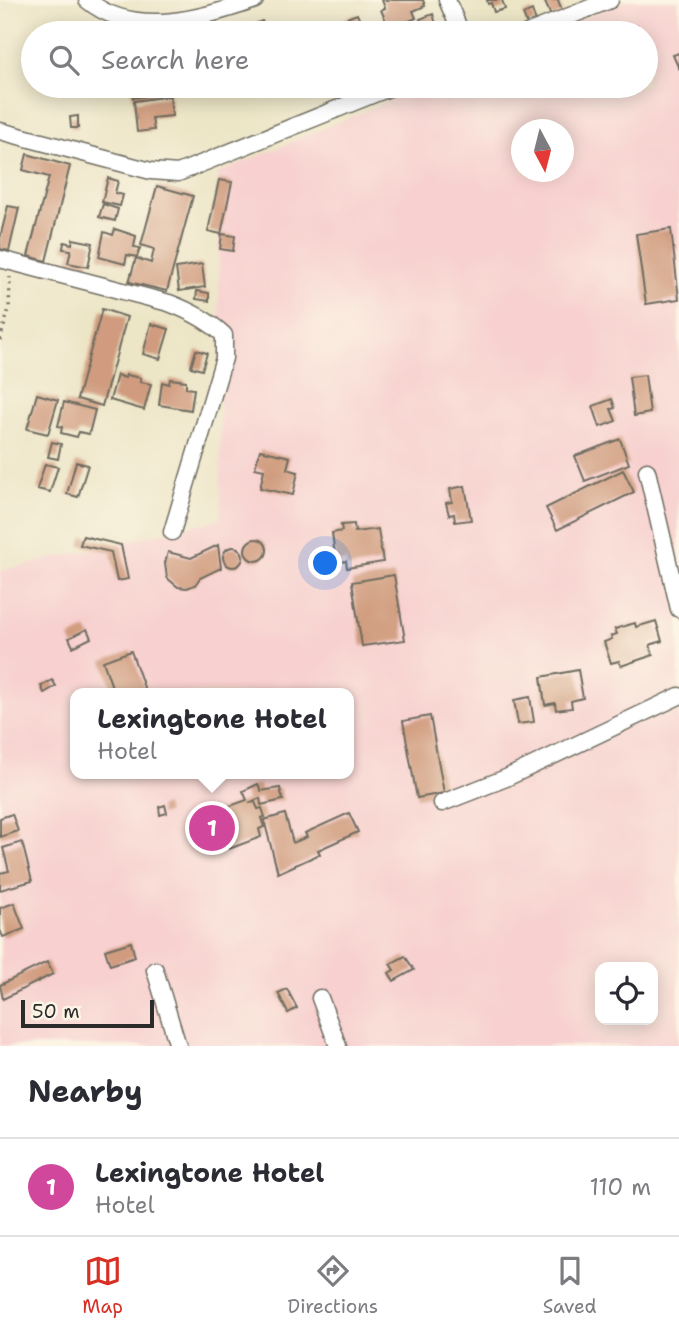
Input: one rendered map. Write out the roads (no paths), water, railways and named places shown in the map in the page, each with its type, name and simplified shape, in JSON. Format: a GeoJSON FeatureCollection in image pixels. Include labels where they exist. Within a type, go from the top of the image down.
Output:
{"type":"FeatureCollection","features":[{"type":"Feature","properties":{"kind":"street"},"geometry":{"type":"LineString","coordinates":[[87,0],[97,8],[147,21]]}},
{"type":"Feature","properties":{"kind":"street"},"geometry":{"type":"LineString","coordinates":[[164,21],[202,18],[255,0]]}},
{"type":"Feature","properties":{"kind":"street"},"geometry":{"type":"LineString","coordinates":[[447,0],[456,21]]}},
{"type":"Feature","properties":{"kind":"street"},"geometry":{"type":"LineString","coordinates":[[557,21],[610,0]]}},
{"type":"Feature","properties":{"kind":"street"},"geometry":{"type":"LineString","coordinates":[[0,131],[150,171],[178,173],[364,98]]}},
{"type":"Feature","properties":{"kind":"street"},"geometry":{"type":"LineString","coordinates":[[4,260],[169,303],[192,312],[224,335],[224,358],[172,532]]}},
{"type":"Feature","properties":{"kind":"street"},"geometry":{"type":"LineString","coordinates":[[647,471],[679,609]]}},
{"type":"Feature","properties":{"kind":"street"},"geometry":{"type":"LineString","coordinates":[[442,803],[506,778],[679,696]]}},
{"type":"Feature","properties":{"kind":"street"},"geometry":{"type":"LineString","coordinates":[[155,970],[178,1046]]}},
{"type":"Feature","properties":{"kind":"street"},"geometry":{"type":"LineString","coordinates":[[320,999],[338,1046]]}},
{"type":"Feature","properties":{"kind":"place","name":"Lexingtone Hotel"},"geometry":{"type":"Point","coordinates":[212,828]}}]}
